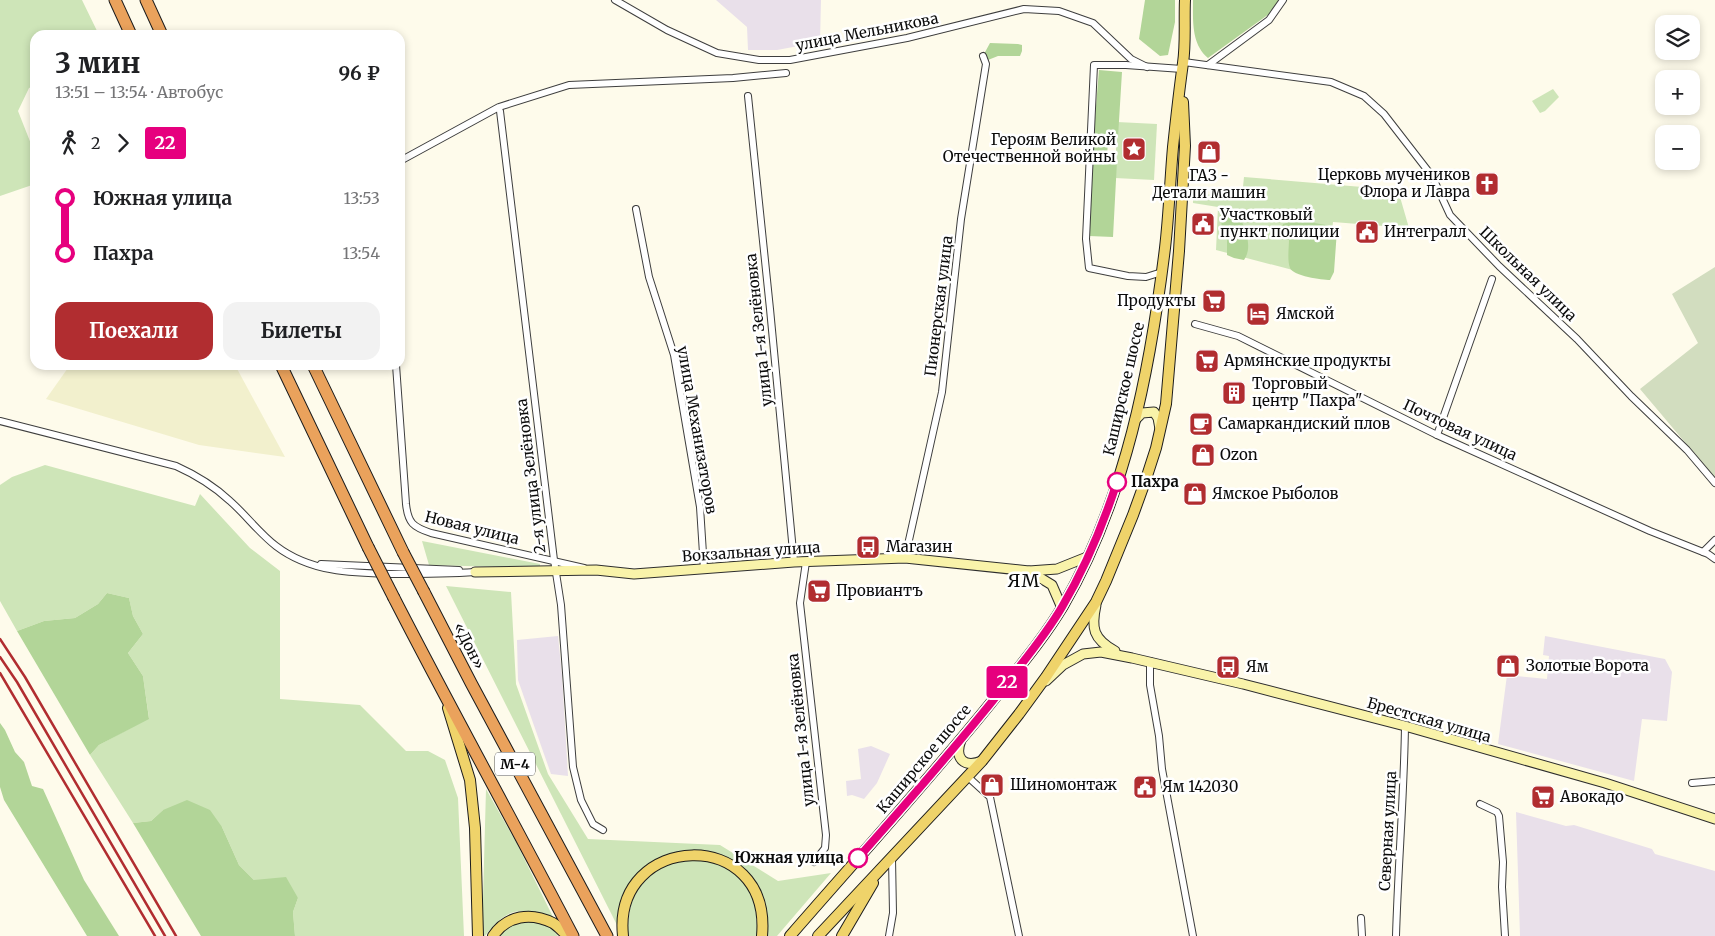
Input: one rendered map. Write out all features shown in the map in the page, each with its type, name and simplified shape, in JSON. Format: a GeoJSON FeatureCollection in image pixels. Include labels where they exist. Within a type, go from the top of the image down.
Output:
{"type":"FeatureCollection","features":[{"type":"Feature","properties":{"kind":"highway"},"geometry":{"type":"LineString","coordinates":[[115,0],[129,30]]}},
{"type":"Feature","properties":{"kind":"highway"},"geometry":{"type":"LineString","coordinates":[[146,0],[160,30]]}},
{"type":"Feature","properties":{"kind":"highway","name":"М-4"},"geometry":{"type":"LineString","coordinates":[[283,370],[394,598],[574,936]]}},
{"type":"Feature","properties":{"kind":"highway","name":"«Дон»"},"geometry":{"type":"LineString","coordinates":[[314,370],[471,683],[607,936]]}},
{"type":"Feature","properties":{"kind":"main road","name":"Каширское шоссе"},"geometry":{"type":"LineString","coordinates":[[818,936],[982,761],[1035,692],[1096,602],[1133,515],[1156,448],[1168,382],[1185,146],[1183,65],[1185,0]]}},
{"type":"Feature","properties":{"kind":"main road","name":"Каширское шоссе"},"geometry":{"type":"LineString","coordinates":[[790,936],[961,740],[1037,644],[1062,608],[1106,516],[1121,471],[1144,382],[1162,272],[1183,65]]}},
{"type":"Feature","properties":{"kind":"main road"},"geometry":{"type":"LineString","coordinates":[[1135,420],[1142,413],[1154,412],[1158,418],[1160,429]]}},
{"type":"Feature","properties":{"kind":"main road","name":"Вокзальная улица"},"geometry":{"type":"LineString","coordinates":[[475,572],[596,570],[634,574],[794,562],[905,558],[1029,571],[1056,570],[1087,557]]}},
{"type":"Feature","properties":{"kind":"main road","name":"Вокзальная улица"},"geometry":{"type":"LineString","coordinates":[[1029,571],[1052,586],[1062,608]]}},
{"type":"Feature","properties":{"kind":"main road","name":"Брестская улица"},"geometry":{"type":"LineString","coordinates":[[1096,602],[1093,628],[1097,637],[1106,646],[1132,658]]}},
{"type":"Feature","properties":{"kind":"main road","name":"Брестская улица"},"geometry":{"type":"LineString","coordinates":[[1035,692],[1063,665],[1083,654],[1101,652],[1150,661],[1405,726],[1605,783],[1715,819]]}},
{"type":"Feature","properties":{"kind":"main road"},"geometry":{"type":"LineString","coordinates":[[443,693],[470,780],[474,828],[478,936]]}},
{"type":"Feature","properties":{"kind":"main road"},"geometry":{"type":"LineString","coordinates":[[961,740],[958,750],[962,760],[971,764],[982,761]]}},
{"type":"Feature","properties":{"kind":"main road"},"geometry":{"type":"LineString","coordinates":[[623,936],[624,912],[629,895],[637,883],[649,870],[663,861],[691,855],[701,855],[722,861],[736,869],[748,880],[758,895],[761,904],[763,917],[762,936]]}},
{"type":"Feature","properties":{"kind":"main road"},"geometry":{"type":"LineString","coordinates":[[842,936],[882,866]]}},
{"type":"Feature","properties":{"kind":"main road"},"geometry":{"type":"LineString","coordinates":[[493,936],[506,922],[518,917],[531,917],[554,924],[568,936]]}},
{"type":"Feature","properties":{"kind":"street","name":"улица Мельникова"},"geometry":{"type":"LineString","coordinates":[[616,0],[667,30],[717,53],[759,60],[790,60],[907,38],[1024,10],[1059,11],[1093,23],[1131,59],[1146,67]]}},
{"type":"Feature","properties":{"kind":"street"},"geometry":{"type":"LineString","coordinates":[[1208,65],[1269,20],[1283,0]]}},
{"type":"Feature","properties":{"kind":"street","name":"Пионерская улица"},"geometry":{"type":"LineString","coordinates":[[905,558],[942,392],[961,219],[986,64],[982,56]]}},
{"type":"Feature","properties":{"kind":"street","name":"Школьная улица"},"geometry":{"type":"LineString","coordinates":[[1162,272],[1146,277],[1128,276],[1089,268],[1086,239],[1094,65],[1146,67],[1208,65],[1247,72],[1331,82],[1364,96],[1384,114],[1432,176],[1450,215],[1687,450],[1715,483]]}},
{"type":"Feature","properties":{"kind":"street"},"geometry":{"type":"LineString","coordinates":[[405,158],[500,109],[570,86],[734,78],[786,73]]}},
{"type":"Feature","properties":{"kind":"street","name":"улица 1-я Зелёновка"},"geometry":{"type":"LineString","coordinates":[[748,96],[794,562]]}},
{"type":"Feature","properties":{"kind":"street","name":"2-я улица Зелёновка"},"geometry":{"type":"LineString","coordinates":[[500,109],[554,560],[562,605],[573,767],[581,800],[593,824],[603,830]]}},
{"type":"Feature","properties":{"kind":"street","name":"улица Механизаторов"},"geometry":{"type":"LineString","coordinates":[[636,209],[649,277],[674,355],[700,507],[704,569]]}},
{"type":"Feature","properties":{"kind":"street"},"geometry":{"type":"LineString","coordinates":[[1437,435],[1492,279]]}},
{"type":"Feature","properties":{"kind":"street","name":"Почтовая улица"},"geometry":{"type":"LineString","coordinates":[[1194,324],[1238,336],[1437,435],[1650,531],[1703,552],[1715,559]]}},
{"type":"Feature","properties":{"kind":"street","name":"Новая улица"},"geometry":{"type":"LineString","coordinates":[[396,370],[406,504],[411,522],[418,529],[431,533],[596,570]]}},
{"type":"Feature","properties":{"kind":"street"},"geometry":{"type":"LineString","coordinates":[[0,421],[176,466],[210,485],[230,501],[277,546],[303,561],[334,571],[438,575],[475,572]]}},
{"type":"Feature","properties":{"kind":"street"},"geometry":{"type":"LineString","coordinates":[[1703,552],[1715,540]]}},
{"type":"Feature","properties":{"kind":"street","name":"улица 1-я Зелёновка"},"geometry":{"type":"LineString","coordinates":[[806,562],[800,603],[826,834],[824,848],[814,862]]}},
{"type":"Feature","properties":{"kind":"street"},"geometry":{"type":"LineString","coordinates":[[1150,661],[1150,685],[1159,736],[1162,769],[1193,936]]}},
{"type":"Feature","properties":{"kind":"street","name":"Северная улица"},"geometry":{"type":"LineString","coordinates":[[1396,936],[1405,726]]}},
{"type":"Feature","properties":{"kind":"street"},"geometry":{"type":"LineString","coordinates":[[968,776],[990,797],[1019,936]]}},
{"type":"Feature","properties":{"kind":"street"},"geometry":{"type":"LineString","coordinates":[[1692,783],[1715,781]]}},
{"type":"Feature","properties":{"kind":"street"},"geometry":{"type":"LineString","coordinates":[[1480,804],[1497,812],[1498,816],[1503,862],[1502,887],[1505,936]]}},
{"type":"Feature","properties":{"kind":"street"},"geometry":{"type":"LineString","coordinates":[[890,936],[893,913],[892,856]]}},
{"type":"Feature","properties":{"kind":"street"},"geometry":{"type":"LineString","coordinates":[[1361,918],[1362,936]]}},
{"type":"Feature","properties":{"kind":"shaded area"},"geometry":{"type":"Polygon","coordinates":[[[716,0],[821,0],[820,42],[777,50],[748,50],[747,27],[716,0]]]}},
{"type":"Feature","properties":{"kind":"shaded area"},"geometry":{"type":"Polygon","coordinates":[[[66,370],[238,370],[285,457],[199,445],[46,399],[66,370]]]}},
{"type":"Feature","properties":{"kind":"shaded area"},"geometry":{"type":"Polygon","coordinates":[[[558,636],[568,776],[551,774],[518,680],[517,640],[558,636]]]}},
{"type":"Feature","properties":{"kind":"shaded area"},"geometry":{"type":"Polygon","coordinates":[[[1545,636],[1665,659],[1672,672],[1667,721],[1642,719],[1634,781],[1498,744],[1507,675],[1547,679],[1549,656],[1543,655],[1545,636]]]}},
{"type":"Feature","properties":{"kind":"shaded area"},"geometry":{"type":"Polygon","coordinates":[[[871,746],[890,754],[877,783],[864,799],[852,795],[847,796],[846,781],[861,779],[858,749],[871,746]]]}},
{"type":"Feature","properties":{"kind":"shaded area"},"geometry":{"type":"Polygon","coordinates":[[[1516,812],[1566,826],[1574,825],[1652,849],[1655,854],[1715,871],[1715,936],[1520,936],[1516,812]]]}},
{"type":"Feature","properties":{"kind":"green space"},"geometry":{"type":"Polygon","coordinates":[[[0,0],[82,0],[97,30],[30,30],[30,88],[18,111],[30,141],[30,186],[0,196],[0,0]]]}},
{"type":"Feature","properties":{"kind":"green space"},"geometry":{"type":"Polygon","coordinates":[[[1145,0],[1175,0],[1175,22],[1168,55],[1160,56],[1139,39],[1145,0]]]}},
{"type":"Feature","properties":{"kind":"green space"},"geometry":{"type":"Polygon","coordinates":[[[1193,0],[1279,0],[1269,14],[1208,58],[1198,46],[1196,39],[1193,23],[1193,0]]]}},
{"type":"Feature","properties":{"kind":"green space"},"geometry":{"type":"Polygon","coordinates":[[[990,43],[1022,45],[1022,51],[1020,56],[998,56],[988,60],[984,54],[990,43]]]}},
{"type":"Feature","properties":{"kind":"green space"},"geometry":{"type":"Polygon","coordinates":[[[1099,70],[1122,72],[1118,137],[1108,137],[1107,160],[1117,161],[1113,237],[1089,236],[1099,70]]]}},
{"type":"Feature","properties":{"kind":"green space"},"geometry":{"type":"Polygon","coordinates":[[[1553,89],[1559,97],[1545,111],[1540,113],[1532,101],[1553,89]]]}},
{"type":"Feature","properties":{"kind":"green space"},"geometry":{"type":"Polygon","coordinates":[[[1117,122],[1157,124],[1154,180],[1115,178],[1117,122]]]}},
{"type":"Feature","properties":{"kind":"green space"},"geometry":{"type":"Polygon","coordinates":[[[1244,177],[1398,190],[1409,228],[1333,222],[1327,279],[1216,250],[1218,207],[1193,203],[1193,194],[1242,196],[1244,177]]]}},
{"type":"Feature","properties":{"kind":"green space"},"geometry":{"type":"Polygon","coordinates":[[[1223,209],[1236,211],[1245,229],[1248,248],[1244,260],[1227,255],[1227,240],[1222,236],[1220,211],[1223,209]]]}},
{"type":"Feature","properties":{"kind":"green space"},"geometry":{"type":"Polygon","coordinates":[[[1298,220],[1326,225],[1337,230],[1334,272],[1330,280],[1302,275],[1292,271],[1290,268],[1288,257],[1289,240],[1281,234],[1283,224],[1298,220]]]}},
{"type":"Feature","properties":{"kind":"green space"},"geometry":{"type":"Polygon","coordinates":[[[1715,267],[1715,478],[1640,389],[1698,343],[1672,294],[1715,267]]]}},
{"type":"Feature","properties":{"kind":"green space"},"geometry":{"type":"Polygon","coordinates":[[[45,465],[195,506],[200,494],[250,548],[280,571],[280,699],[360,705],[406,751],[428,751],[445,760],[458,798],[464,936],[295,936],[293,912],[298,898],[254,880],[239,865],[222,827],[163,810],[151,821],[133,823],[90,755],[99,745],[149,718],[143,676],[128,653],[143,634],[133,616],[129,598],[107,593],[98,604],[75,618],[44,621],[17,631],[0,601],[0,485],[12,477],[45,465]]]}},
{"type":"Feature","properties":{"kind":"green space"},"geometry":{"type":"Polygon","coordinates":[[[422,541],[540,564],[540,568],[429,565],[422,541]]]}},
{"type":"Feature","properties":{"kind":"green space"},"geometry":{"type":"Polygon","coordinates":[[[446,586],[511,592],[516,684],[548,774],[588,839],[720,845],[778,881],[831,873],[777,936],[765,936],[766,914],[764,901],[759,887],[750,875],[739,865],[726,858],[712,853],[697,851],[667,855],[657,859],[645,868],[627,891],[618,927],[446,586]]]}},
{"type":"Feature","properties":{"kind":"green space"},"geometry":{"type":"Polygon","coordinates":[[[107,593],[129,598],[133,616],[143,634],[128,653],[143,676],[149,719],[99,745],[90,755],[17,631],[44,621],[75,618],[98,604],[107,593]]]}},
{"type":"Feature","properties":{"kind":"green space"},"geometry":{"type":"Polygon","coordinates":[[[0,723],[15,752],[24,762],[32,786],[43,789],[84,880],[119,936],[87,936],[4,800],[0,787],[0,723]]]}},
{"type":"Feature","properties":{"kind":"green space"},"geometry":{"type":"Polygon","coordinates":[[[486,789],[517,844],[553,917],[532,912],[515,912],[500,919],[485,936],[482,936],[486,789]]]}},
{"type":"Feature","properties":{"kind":"green space"},"geometry":{"type":"Polygon","coordinates":[[[187,800],[210,810],[222,827],[239,865],[254,880],[286,877],[298,898],[293,912],[295,936],[201,936],[133,823],[151,821],[163,810],[187,800]]]}},
{"type":"Feature","properties":{"kind":"green space"},"geometry":{"type":"Polygon","coordinates":[[[678,859],[714,861],[740,877],[754,894],[758,936],[627,936],[632,903],[638,887],[650,875],[678,859]]]}},
{"type":"Feature","properties":{"kind":"green space"},"geometry":{"type":"Polygon","coordinates":[[[530,920],[551,927],[558,936],[497,936],[512,923],[530,920]]]}},
{"type":"Feature","properties":{"kind":"railway"},"geometry":{"type":"LineString","coordinates":[[0,639],[25,677],[176,936]]}},
{"type":"Feature","properties":{"kind":"railway"},"geometry":{"type":"LineString","coordinates":[[0,657],[17,682],[165,936]]}},
{"type":"Feature","properties":{"kind":"railway"},"geometry":{"type":"LineString","coordinates":[[0,673],[155,936]]}},
{"type":"Feature","properties":{"kind":"bus line","name":"22"},"geometry":{"type":"LineString","coordinates":[[858,858],[961,740],[1037,644],[1062,608],[1106,516],[1117,482]]}},
{"type":"Feature","properties":{"kind":"place","name":"Героям Великой Отечественной войны"},"geometry":{"type":"Point","coordinates":[1134,149]}},
{"type":"Feature","properties":{"kind":"place","name":"ГАЗ - Детали машин"},"geometry":{"type":"Point","coordinates":[1209,152]}},
{"type":"Feature","properties":{"kind":"place","name":"Церковь мучеников Флора и Лавра"},"geometry":{"type":"Point","coordinates":[1487,184]}},
{"type":"Feature","properties":{"kind":"place","name":"Участковый пункт полиции"},"geometry":{"type":"Point","coordinates":[1203,224]}},
{"type":"Feature","properties":{"kind":"place","name":"Интегралл"},"geometry":{"type":"Point","coordinates":[1367,232]}},
{"type":"Feature","properties":{"kind":"place","name":"Продукты"},"geometry":{"type":"Point","coordinates":[1214,301]}},
{"type":"Feature","properties":{"kind":"place","name":"Ямской"},"geometry":{"type":"Point","coordinates":[1258,314]}},
{"type":"Feature","properties":{"kind":"place","name":"Армянские продукты"},"geometry":{"type":"Point","coordinates":[1207,361]}},
{"type":"Feature","properties":{"kind":"place","name":"Торговый центр \"Пахра\""},"geometry":{"type":"Point","coordinates":[1234,393]}},
{"type":"Feature","properties":{"kind":"place","name":"Самаркандиский плов"},"geometry":{"type":"Point","coordinates":[1201,424]}},
{"type":"Feature","properties":{"kind":"place","name":"Ozon"},"geometry":{"type":"Point","coordinates":[1203,455]}},
{"type":"Feature","properties":{"kind":"place","name":"Пахра"},"geometry":{"type":"Point","coordinates":[1117,482]}},
{"type":"Feature","properties":{"kind":"place","name":"Ямское Рыболов"},"geometry":{"type":"Point","coordinates":[1195,494]}},
{"type":"Feature","properties":{"kind":"place","name":"Магазин"},"geometry":{"type":"Point","coordinates":[868,547]}},
{"type":"Feature","properties":{"kind":"place","name":"Провиантъ"},"geometry":{"type":"Point","coordinates":[819,591]}},
{"type":"Feature","properties":{"kind":"place","name":"Золотые Ворота"},"geometry":{"type":"Point","coordinates":[1508,666]}},
{"type":"Feature","properties":{"kind":"place","name":"Ям"},"geometry":{"type":"Point","coordinates":[1228,667]}},
{"type":"Feature","properties":{"kind":"place","name":"Шиномонтаж"},"geometry":{"type":"Point","coordinates":[992,785]}},
{"type":"Feature","properties":{"kind":"place","name":"Ям 142030"},"geometry":{"type":"Point","coordinates":[1145,787]}},
{"type":"Feature","properties":{"kind":"place","name":"Авокадо"},"geometry":{"type":"Point","coordinates":[1543,797]}},
{"type":"Feature","properties":{"kind":"place","name":"Южная улица"},"geometry":{"type":"Point","coordinates":[858,858]}},
{"type":"Feature","properties":{"kind":"district","name":"ЯМ"},"geometry":{"type":"Point","coordinates":[1024,581]}}]}
